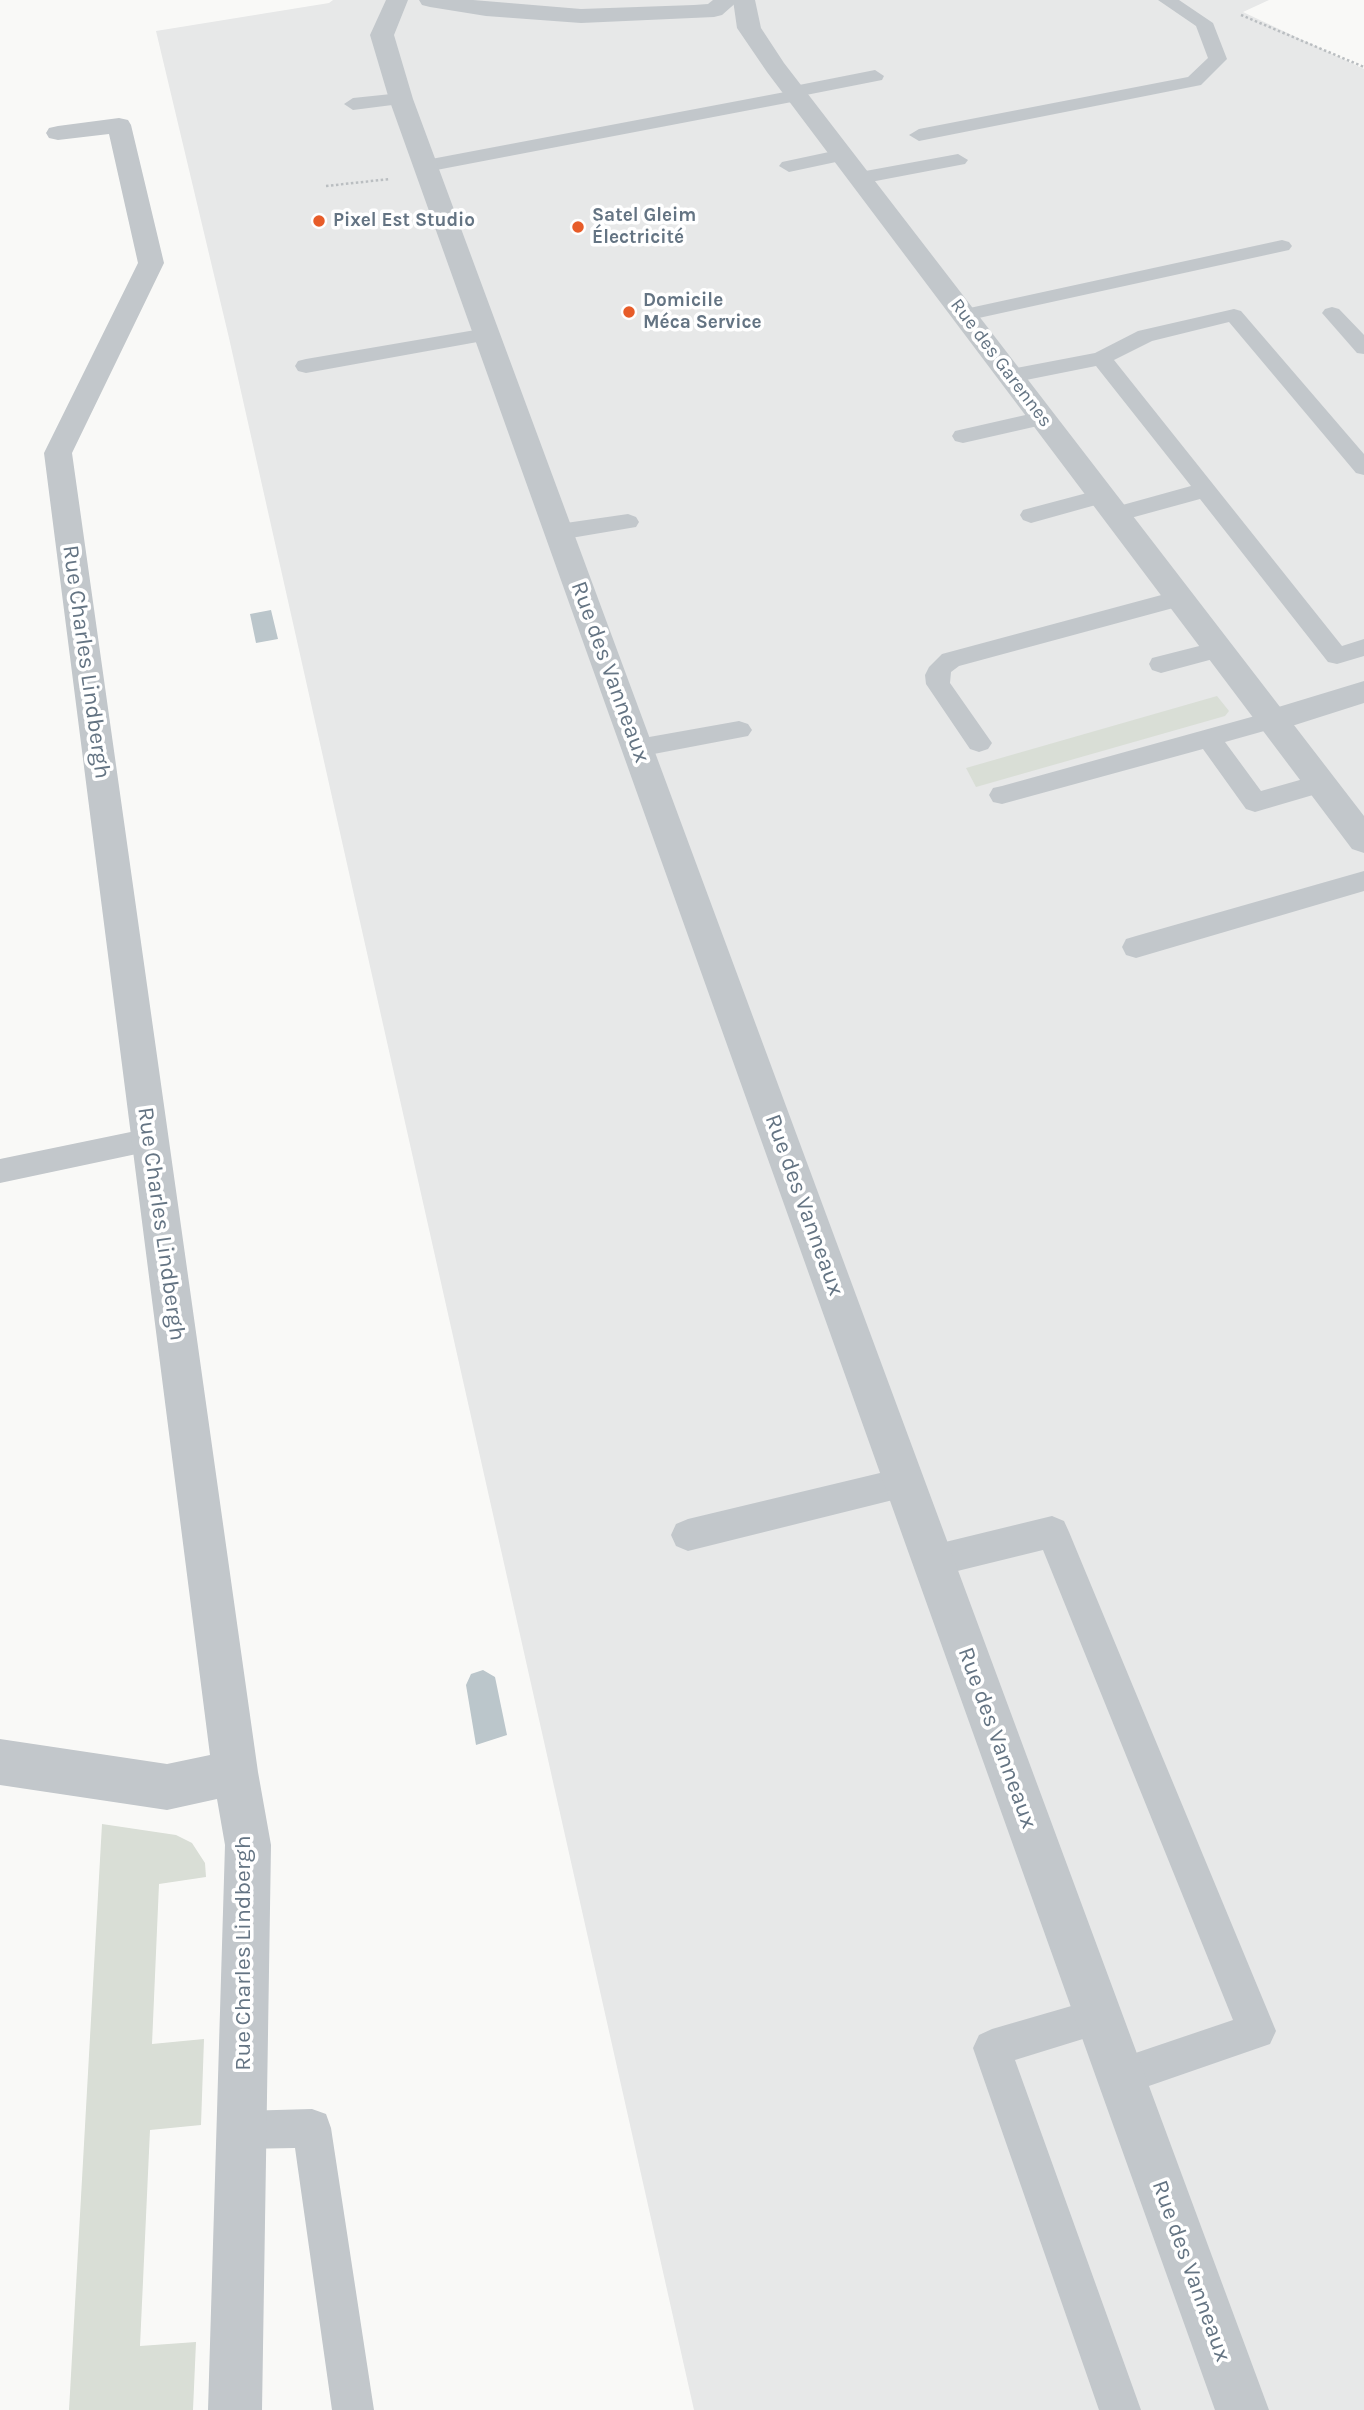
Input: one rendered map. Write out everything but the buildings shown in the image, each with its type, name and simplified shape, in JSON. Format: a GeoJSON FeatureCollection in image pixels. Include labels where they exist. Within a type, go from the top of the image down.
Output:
{"type":"FeatureCollection","features":[{"type":"Feature","properties":{"kind":"street","name":"Rue des Vanneaux"},"geometry":{"type":"LineString","coordinates":[[397,0],[382,35],[401,99],[1242,2410]]}},
{"type":"Feature","properties":{"kind":"street"},"geometry":{"type":"LineString","coordinates":[[430,0],[486,9],[581,16],[714,10],[728,0]]}},
{"type":"Feature","properties":{"kind":"street","name":"Rue des Garennes"},"geometry":{"type":"LineString","coordinates":[[744,0],[749,28],[796,93],[1364,840]]}},
{"type":"Feature","properties":{"kind":"street","name":"Rue Charles Lindbergh"},"geometry":{"type":"LineString","coordinates":[[58,133],[119,125],[151,263],[58,453],[235,1772],[248,1845],[235,2410]]}},
{"type":"Feature","properties":{"kind":"street"},"geometry":{"type":"LineString","coordinates":[[1273,720],[1364,692]]}},
{"type":"Feature","properties":{"kind":"street"},"geometry":{"type":"LineString","coordinates":[[0,1762],[167,1787],[235,1772]]}},
{"type":"Feature","properties":{"kind":"lane"},"geometry":{"type":"LineString","coordinates":[[919,135],[1194,81],[1218,59],[1204,23],[1167,0]]}},
{"type":"Feature","properties":{"kind":"lane"},"geometry":{"type":"LineString","coordinates":[[427,170],[875,76]]}},
{"type":"Feature","properties":{"kind":"lane"},"geometry":{"type":"LineString","coordinates":[[354,104],[401,99]]}},
{"type":"Feature","properties":{"kind":"lane"},"geometry":{"type":"LineString","coordinates":[[789,166],[843,155]]}},
{"type":"Feature","properties":{"kind":"lane"},"geometry":{"type":"LineString","coordinates":[[860,178],[958,160]]}},
{"type":"Feature","properties":{"kind":"lane"},"geometry":{"type":"LineString","coordinates":[[965,315],[1282,246]]}},
{"type":"Feature","properties":{"kind":"lane"},"geometry":{"type":"LineString","coordinates":[[1332,313],[1364,348]]}},
{"type":"Feature","properties":{"kind":"lane"},"geometry":{"type":"LineString","coordinates":[[1011,376],[1101,358],[1145,336],[1234,315],[1364,468]]}},
{"type":"Feature","properties":{"kind":"lane"},"geometry":{"type":"LineString","coordinates":[[306,366],[487,334]]}},
{"type":"Feature","properties":{"kind":"lane"},"geometry":{"type":"LineString","coordinates":[[1101,358],[1336,656],[1364,647]]}},
{"type":"Feature","properties":{"kind":"lane"},"geometry":{"type":"LineString","coordinates":[[963,436],[1043,418]]}},
{"type":"Feature","properties":{"kind":"lane"},"geometry":{"type":"LineString","coordinates":[[1031,515],[1205,490]]}},
{"type":"Feature","properties":{"kind":"lane"},"geometry":{"type":"LineString","coordinates":[[559,532],[628,522]]}},
{"type":"Feature","properties":{"kind":"lane"},"geometry":{"type":"LineString","coordinates":[[979,743],[938,684],[937,675],[941,667],[951,660],[1180,598]]}},
{"type":"Feature","properties":{"kind":"lane"},"geometry":{"type":"LineString","coordinates":[[1161,664],[1219,649]]}},
{"type":"Feature","properties":{"kind":"lane"},"geometry":{"type":"LineString","coordinates":[[1002,795],[1273,720]]}},
{"type":"Feature","properties":{"kind":"lane"},"geometry":{"type":"LineString","coordinates":[[638,748],[739,730]]}},
{"type":"Feature","properties":{"kind":"lane"},"geometry":{"type":"LineString","coordinates":[[1208,737],[1271,824]]}},
{"type":"Feature","properties":{"kind":"lane"},"geometry":{"type":"LineString","coordinates":[[1255,802],[1321,783]]}},
{"type":"Feature","properties":{"kind":"lane"},"geometry":{"type":"LineString","coordinates":[[1136,947],[1364,881]]}},
{"type":"Feature","properties":{"kind":"lane"},"geometry":{"type":"LineString","coordinates":[[0,1171],[150,1140]]}},
{"type":"Feature","properties":{"kind":"lane"},"geometry":{"type":"LineString","coordinates":[[688,1535],[905,1482]]}},
{"type":"Feature","properties":{"kind":"lane"},"geometry":{"type":"LineString","coordinates":[[933,1561],[1052,1532],[1257,2031],[1121,2077]]}},
{"type":"Feature","properties":{"kind":"lane"},"geometry":{"type":"LineString","coordinates":[[1099,2017],[992,2048],[1120,2410]]}},
{"type":"Feature","properties":{"kind":"lane"},"geometry":{"type":"LineString","coordinates":[[241,2130],[312,2128],[354,2410]]}},
{"type":"Feature","properties":{"kind":"path"},"geometry":{"type":"LineString","coordinates":[[1238,14],[1364,67]]}},
{"type":"Feature","properties":{"kind":"path"},"geometry":{"type":"LineString","coordinates":[[326,186],[427,170]]}},
{"type":"Feature","properties":{"kind":"shaded area"},"geometry":{"type":"Polygon","coordinates":[[[333,0],[1269,0],[1243,12],[1364,69],[1364,2410],[694,2410],[229,338],[156,31],[329,3],[333,0]]]}},
{"type":"Feature","properties":{"kind":"shaded area"},"geometry":{"type":"Polygon","coordinates":[[[271,610],[278,639],[256,643],[250,614],[271,610]]]}},
{"type":"Feature","properties":{"kind":"shaded area"},"geometry":{"type":"Polygon","coordinates":[[[1217,696],[1229,711],[1225,716],[976,787],[966,768],[1217,696]]]}},
{"type":"Feature","properties":{"kind":"shaded area"},"geometry":{"type":"Polygon","coordinates":[[[483,1670],[495,1677],[507,1735],[476,1745],[466,1685],[471,1674],[483,1670]]]}},
{"type":"Feature","properties":{"kind":"shaded area"},"geometry":{"type":"Polygon","coordinates":[[[102,1824],[176,1835],[192,1843],[205,1863],[206,1877],[159,1884],[152,2044],[204,2039],[201,2125],[150,2130],[140,2346],[196,2342],[193,2410],[69,2410],[102,1824]]]}},
{"type":"Feature","properties":{"kind":"place","name":"Pixel Est Studio"},"geometry":{"type":"Point","coordinates":[319,221]}},
{"type":"Feature","properties":{"kind":"place","name":"Satel Gleim Électricité"},"geometry":{"type":"Point","coordinates":[578,227]}},
{"type":"Feature","properties":{"kind":"place","name":"Domicile Méca Service"},"geometry":{"type":"Point","coordinates":[629,312]}}]}
